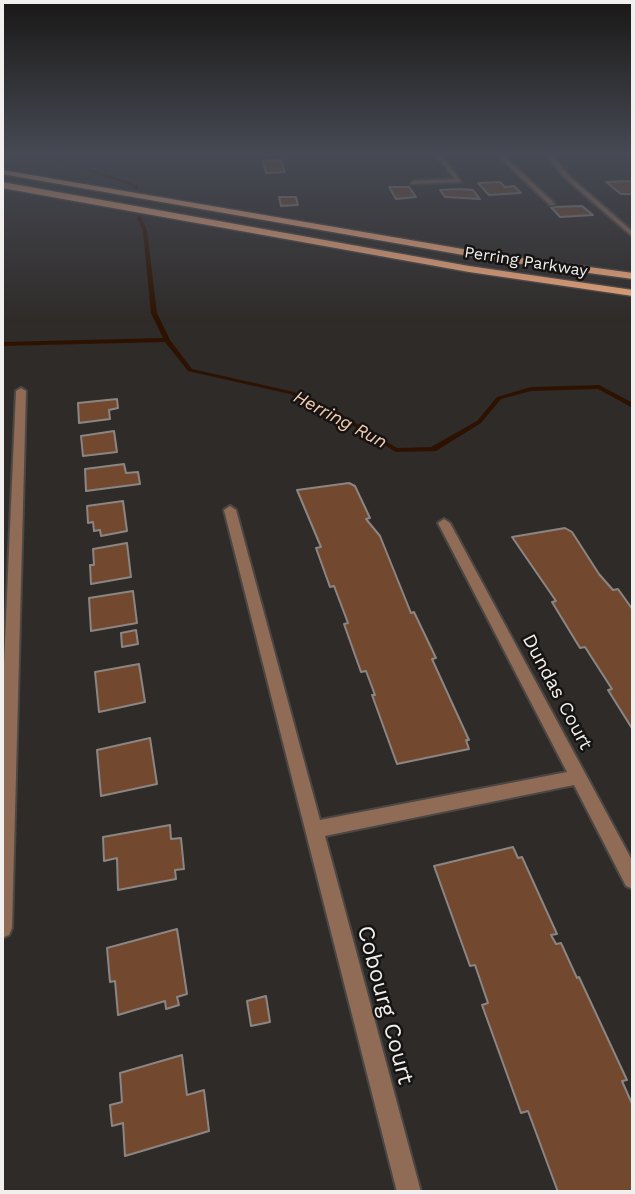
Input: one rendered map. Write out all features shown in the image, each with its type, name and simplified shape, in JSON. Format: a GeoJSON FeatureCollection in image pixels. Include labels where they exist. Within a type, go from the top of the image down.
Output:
{"type":"FeatureCollection","features":[{"type":"Feature","properties":{"kind":"main road","name":"Perring Parkway"},"geometry":{"type":"LineString","coordinates":[[145,211],[469,269],[633,293]]}},
{"type":"Feature","properties":{"kind":"main road","name":"Perring Parkway"},"geometry":{"type":"LineString","coordinates":[[225,211],[486,256],[633,276]]}},
{"type":"Feature","properties":{"kind":"street"},"geometry":{"type":"LineString","coordinates":[[2,928],[21,391]]}},
{"type":"Feature","properties":{"kind":"street","name":"Cobourg Court"},"geometry":{"type":"LineString","coordinates":[[230,510],[409,1192]]}},
{"type":"Feature","properties":{"kind":"street","name":"Dundas Court"},"geometry":{"type":"LineString","coordinates":[[444,523],[633,880]]}},
{"type":"Feature","properties":{"kind":"street"},"geometry":{"type":"LineString","coordinates":[[314,830],[579,777]]}},
{"type":"Feature","properties":{"kind":"lane"},"geometry":{"type":"LineString","coordinates":[[605,211],[633,235]]}},
{"type":"Feature","properties":{"kind":"building"},"geometry":{"type":"Polygon","coordinates":[[[554,211],[588,211],[593,215],[560,217],[554,211]]]}},
{"type":"Feature","properties":{"kind":"building"},"geometry":{"type":"Polygon","coordinates":[[[117,399],[118,408],[109,410],[110,419],[79,423],[78,403],[117,399]]]}},
{"type":"Feature","properties":{"kind":"building"},"geometry":{"type":"Polygon","coordinates":[[[114,431],[117,452],[83,456],[81,436],[114,431]]]}},
{"type":"Feature","properties":{"kind":"building"},"geometry":{"type":"Polygon","coordinates":[[[124,464],[126,473],[138,472],[140,484],[86,491],[85,469],[124,464]]]}},
{"type":"Feature","properties":{"kind":"building"},"geometry":{"type":"Polygon","coordinates":[[[349,483],[355,486],[370,518],[366,519],[380,536],[411,613],[414,612],[436,658],[432,659],[469,740],[466,740],[469,749],[397,764],[366,671],[361,672],[344,624],[348,623],[334,586],[330,587],[316,548],[321,547],[297,490],[349,483]]]}},
{"type":"Feature","properties":{"kind":"building"},"geometry":{"type":"Polygon","coordinates":[[[123,501],[127,531],[101,536],[100,530],[94,531],[93,522],[88,523],[87,506],[123,501]]]}},
{"type":"Feature","properties":{"kind":"building"},"geometry":{"type":"Polygon","coordinates":[[[565,528],[572,532],[599,574],[613,590],[618,589],[633,610],[633,730],[608,690],[612,689],[585,647],[580,648],[552,602],[556,601],[512,537],[565,528]]]}},
{"type":"Feature","properties":{"kind":"building"},"geometry":{"type":"Polygon","coordinates":[[[127,543],[131,577],[91,584],[93,549],[127,543]]]}},
{"type":"Feature","properties":{"kind":"building"},"geometry":{"type":"Polygon","coordinates":[[[133,591],[137,623],[91,631],[89,598],[133,591]]]}},
{"type":"Feature","properties":{"kind":"building"},"geometry":{"type":"Polygon","coordinates":[[[136,630],[138,644],[122,647],[121,633],[136,630]]]}},
{"type":"Feature","properties":{"kind":"building"},"geometry":{"type":"Polygon","coordinates":[[[139,664],[145,702],[99,712],[95,672],[139,664]]]}},
{"type":"Feature","properties":{"kind":"building"},"geometry":{"type":"Polygon","coordinates":[[[150,738],[157,784],[101,796],[97,750],[150,738]]]}},
{"type":"Feature","properties":{"kind":"building"},"geometry":{"type":"Polygon","coordinates":[[[170,825],[171,839],[181,838],[184,869],[175,870],[176,879],[118,890],[117,858],[104,861],[103,837],[170,825]]]}},
{"type":"Feature","properties":{"kind":"building"},"geometry":{"type":"Polygon","coordinates":[[[513,847],[518,858],[522,857],[557,934],[551,935],[556,944],[561,943],[577,978],[579,977],[627,1080],[622,1081],[633,1106],[633,1192],[558,1192],[528,1111],[521,1113],[482,1005],[488,1003],[475,965],[470,966],[434,866],[513,847]]]}},
{"type":"Feature","properties":{"kind":"building"},"geometry":{"type":"Polygon","coordinates":[[[177,929],[187,994],[177,997],[179,1005],[166,1009],[165,1001],[118,1015],[115,981],[110,982],[107,948],[177,929]]]}},
{"type":"Feature","properties":{"kind":"building"},"geometry":{"type":"Polygon","coordinates":[[[266,996],[270,1022],[251,1026],[247,1001],[266,996]]]}},
{"type":"Feature","properties":{"kind":"building"},"geometry":{"type":"Polygon","coordinates":[[[182,1055],[187,1095],[204,1090],[209,1131],[125,1156],[123,1123],[112,1126],[110,1105],[122,1102],[120,1073],[182,1055]]]}},
{"type":"Feature","properties":{"kind":"waterway","name":"Herring Run"},"geometry":{"type":"LineString","coordinates":[[139,217],[145,231],[154,313],[167,340]]}},
{"type":"Feature","properties":{"kind":"waterway"},"geometry":{"type":"LineString","coordinates":[[2,344],[167,340]]}},
{"type":"Feature","properties":{"kind":"waterway","name":"Herring Run"},"geometry":{"type":"LineString","coordinates":[[167,340],[190,370],[292,393],[342,417],[396,450],[433,449],[479,422],[499,398],[531,389],[599,387],[633,406]]}}]}
